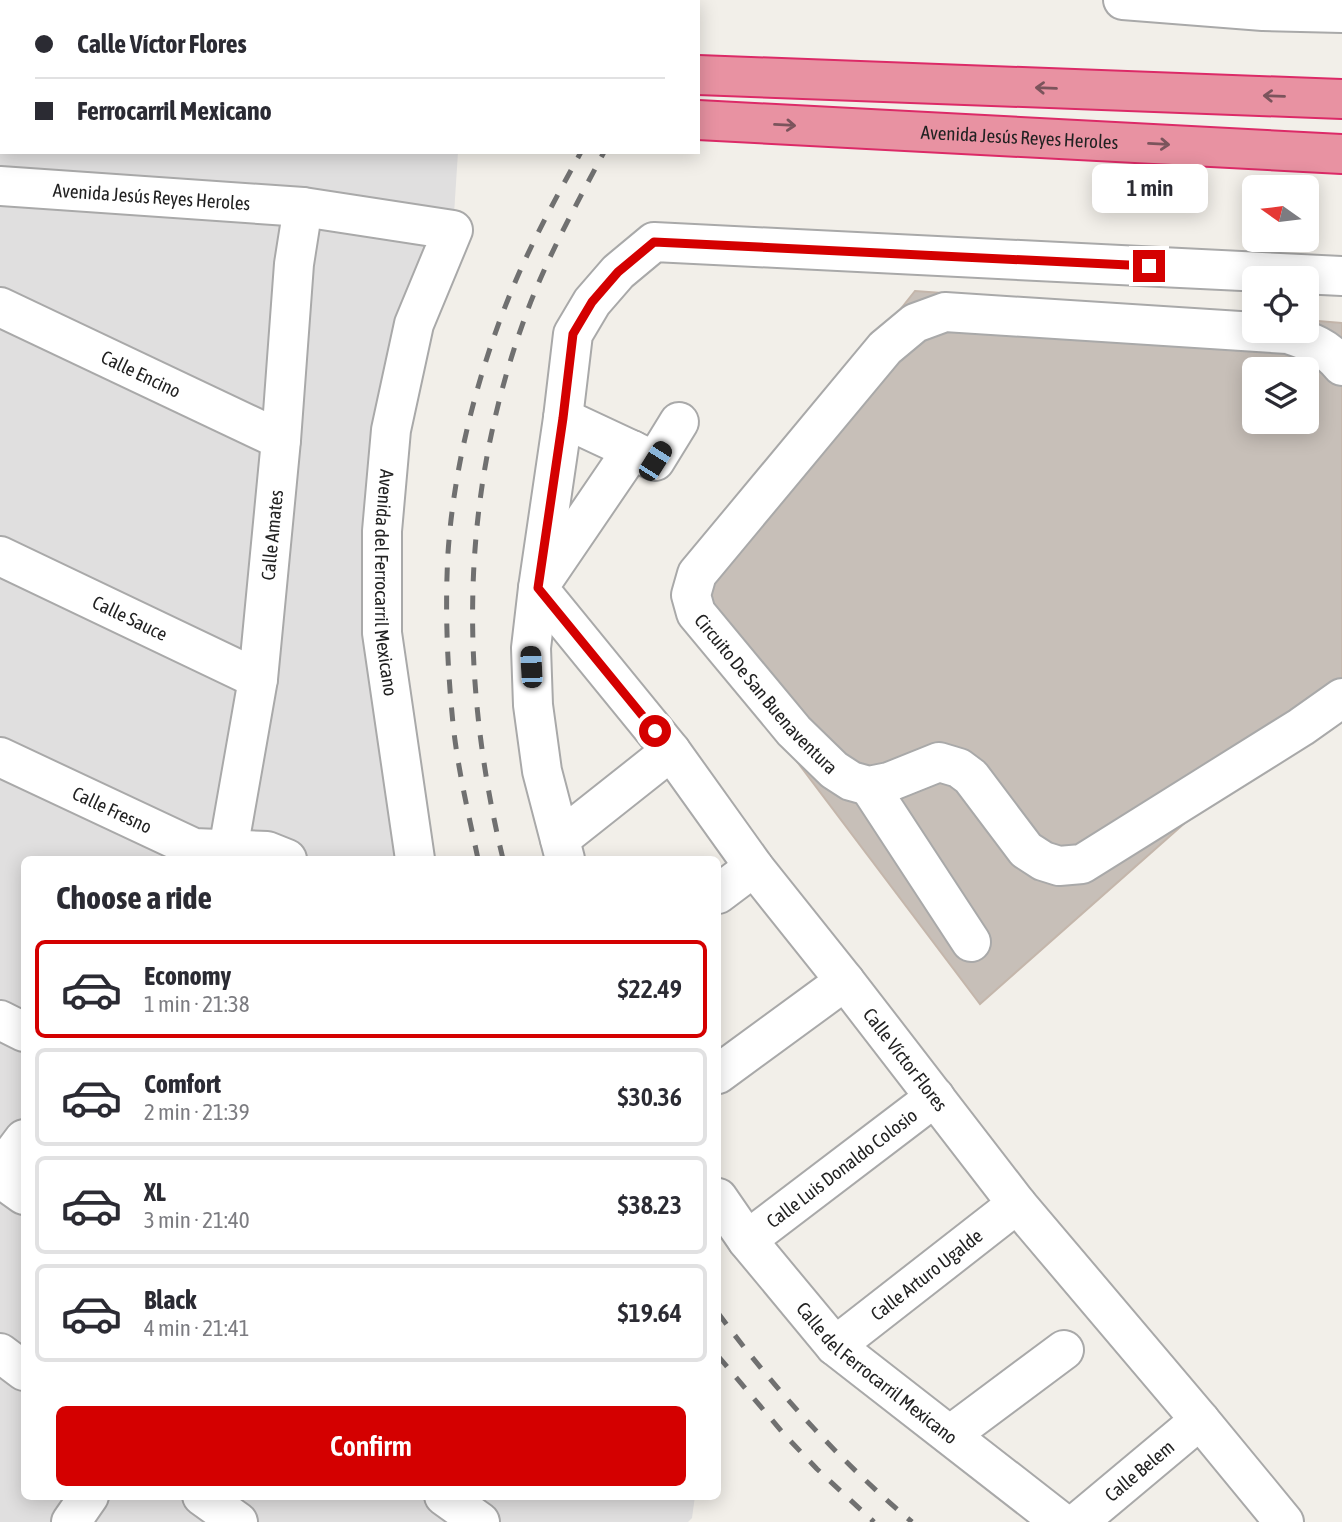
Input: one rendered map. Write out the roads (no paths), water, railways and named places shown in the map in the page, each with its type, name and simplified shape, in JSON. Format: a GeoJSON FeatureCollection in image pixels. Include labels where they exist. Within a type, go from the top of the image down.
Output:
{"type":"FeatureCollection","features":[{"type":"Feature","properties":{"kind":"highway"},"geometry":{"type":"LineString","coordinates":[[709,76],[1342,99]]}},
{"type":"Feature","properties":{"kind":"highway","name":"Avenida Jesús Reyes Heroles"},"geometry":{"type":"LineString","coordinates":[[708,120],[1342,154]]}},
{"type":"Feature","properties":{"kind":"street"},"geometry":{"type":"LineString","coordinates":[[1124,0],[1263,11],[1342,13]]}},
{"type":"Feature","properties":{"kind":"street","name":"Avenida Jesús Reyes Heroles"},"geometry":{"type":"LineString","coordinates":[[0,186],[303,206],[453,230]]}},
{"type":"Feature","properties":{"kind":"street","name":"Calle Amates"},"geometry":{"type":"LineString","coordinates":[[225,855],[258,680],[281,440],[294,264],[303,206]]}},
{"type":"Feature","properties":{"kind":"street","name":"Avenida del Ferrocarril Mexicano"},"geometry":{"type":"LineString","coordinates":[[415,856],[382,633],[382,531],[391,430],[414,324],[453,230]]}},
{"type":"Feature","properties":{"kind":"street"},"geometry":{"type":"LineString","coordinates":[[671,751],[563,849],[542,771],[533,705],[531,648],[573,334],[592,302],[618,272],[654,242],[1342,276]]}},
{"type":"Feature","properties":{"kind":"street","name":"Calle Encino"},"geometry":{"type":"LineString","coordinates":[[0,307],[281,440]]}},
{"type":"Feature","properties":{"kind":"street","name":"Circuito De San Buenaventura"},"geometry":{"type":"LineString","coordinates":[[869,786],[851,781],[834,770],[794,731],[696,613],[691,595],[697,574],[885,348],[915,323],[945,312],[1288,334],[1314,343],[1334,356],[1342,366]]}},
{"type":"Feature","properties":{"kind":"street"},"geometry":{"type":"LineString","coordinates":[[563,418],[655,461],[679,422]]}},
{"type":"Feature","properties":{"kind":"street"},"geometry":{"type":"LineString","coordinates":[[538,588],[632,450]]}},
{"type":"Feature","properties":{"kind":"street","name":"Calle Sauce"},"geometry":{"type":"LineString","coordinates":[[0,556],[258,680]]}},
{"type":"Feature","properties":{"kind":"street","name":"Calle Víctor Flores"},"geometry":{"type":"LineString","coordinates":[[538,588],[671,751],[754,867],[1017,1204],[1284,1522]]}},
{"type":"Feature","properties":{"kind":"street"},"geometry":{"type":"LineString","coordinates":[[971,942],[869,786],[889,782],[939,762],[958,768],[971,777],[1026,850],[1043,861],[1059,866],[1082,863],[1301,727],[1342,698]]}},
{"type":"Feature","properties":{"kind":"street","name":"Calle Fresno"},"geometry":{"type":"LineString","coordinates":[[0,757],[194,848],[225,855],[267,850],[280,856]]}},
{"type":"Feature","properties":{"kind":"street"},"geometry":{"type":"LineString","coordinates":[[721,892],[754,867]]}},
{"type":"Feature","properties":{"kind":"street"},"geometry":{"type":"LineString","coordinates":[[721,1072],[845,981]]}},
{"type":"Feature","properties":{"kind":"street"},"geometry":{"type":"LineString","coordinates":[[0,1020],[21,1030]]}},
{"type":"Feature","properties":{"kind":"street","name":"Calle Luis Donaldo Colosio"},"geometry":{"type":"LineString","coordinates":[[747,1240],[935,1097]]}},
{"type":"Feature","properties":{"kind":"street"},"geometry":{"type":"LineString","coordinates":[[0,1171],[21,1143]]}},
{"type":"Feature","properties":{"kind":"street"},"geometry":{"type":"LineString","coordinates":[[0,1178],[21,1193]]}},
{"type":"Feature","properties":{"kind":"street","name":"Calle del Ferrocarril Mexicano"},"geometry":{"type":"LineString","coordinates":[[721,1202],[747,1240],[835,1346],[1061,1522]]}},
{"type":"Feature","properties":{"kind":"street","name":"Calle Arturo Ugalde"},"geometry":{"type":"LineString","coordinates":[[835,1346],[1017,1204]]}},
{"type":"Feature","properties":{"kind":"street"},"geometry":{"type":"LineString","coordinates":[[950,1435],[1065,1350]]}},
{"type":"Feature","properties":{"kind":"street"},"geometry":{"type":"LineString","coordinates":[[0,1353],[21,1369]]}},
{"type":"Feature","properties":{"kind":"street","name":"Calle Belem"},"geometry":{"type":"LineString","coordinates":[[1078,1522],[1200,1420]]}},
{"type":"Feature","properties":{"kind":"street"},"geometry":{"type":"LineString","coordinates":[[71,1522],[86,1500]]}},
{"type":"Feature","properties":{"kind":"street"},"geometry":{"type":"LineString","coordinates":[[208,1500],[238,1522]]}},
{"type":"Feature","properties":{"kind":"street"},"geometry":{"type":"LineString","coordinates":[[450,1500],[480,1522]]}},
{"type":"Feature","properties":{"kind":"railway"},"geometry":{"type":"LineString","coordinates":[[477,856],[456,750],[449,673],[447,573],[456,484],[480,379],[503,312],[531,247],[580,154]]}},
{"type":"Feature","properties":{"kind":"railway"},"geometry":{"type":"LineString","coordinates":[[502,856],[479,723],[473,655],[473,588],[478,520],[488,453],[503,387],[524,320],[551,255],[603,154]]}},
{"type":"Feature","properties":{"kind":"railway"},"geometry":{"type":"LineString","coordinates":[[721,1317],[809,1423],[859,1474],[912,1522]]}},
{"type":"Feature","properties":{"kind":"railway"},"geometry":{"type":"LineString","coordinates":[[721,1360],[783,1433],[874,1522]]}}]}
